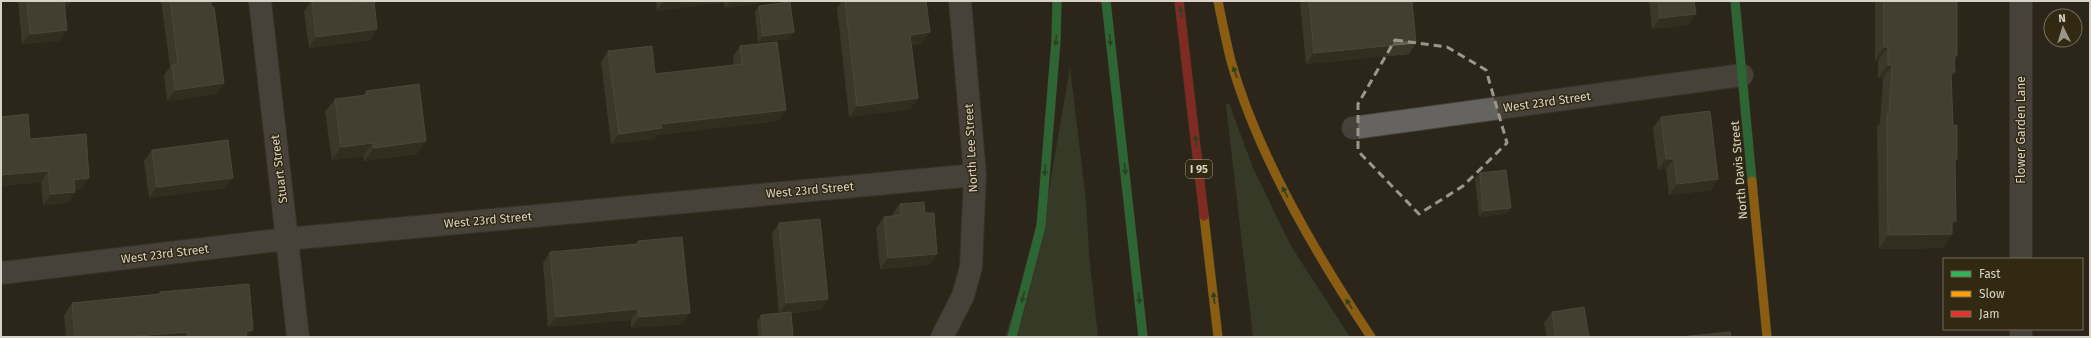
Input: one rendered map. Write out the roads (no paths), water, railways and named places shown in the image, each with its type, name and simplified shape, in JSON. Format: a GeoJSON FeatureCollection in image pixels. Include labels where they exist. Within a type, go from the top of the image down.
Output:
{"type":"FeatureCollection","features":[{"type":"Feature","properties":{"kind":"main road"},"geometry":{"type":"LineString","coordinates":[[1012,337],[1041,226],[1056,40],[1057,1]]}},
{"type":"Feature","properties":{"kind":"main road"},"geometry":{"type":"LineString","coordinates":[[1106,1],[1144,337]]}},
{"type":"Feature","properties":{"kind":"main road","name":"I 95"},"geometry":{"type":"LineString","coordinates":[[1180,1],[1218,337]]}},
{"type":"Feature","properties":{"kind":"main road"},"geometry":{"type":"LineString","coordinates":[[1218,1],[1231,61],[1252,119],[1277,177],[1330,272],[1371,337]]}},
{"type":"Feature","properties":{"kind":"main road","name":"North Davis Street"},"geometry":{"type":"LineString","coordinates":[[1735,1],[1767,337]]}},
{"type":"Feature","properties":{"kind":"street","name":"Stuart Street"},"geometry":{"type":"LineString","coordinates":[[260,1],[298,337]]}},
{"type":"Feature","properties":{"kind":"street","name":"North Lee Street"},"geometry":{"type":"LineString","coordinates":[[942,337],[963,296],[971,267],[975,175],[960,1]]}},
{"type":"Feature","properties":{"kind":"street","name":"Flower Garden Lane"},"geometry":{"type":"LineString","coordinates":[[2021,1],[2021,258]]}},
{"type":"Feature","properties":{"kind":"street","name":"West 23rd Street"},"geometry":{"type":"LineString","coordinates":[[1353,128],[1742,75]]}},
{"type":"Feature","properties":{"kind":"street","name":"West 23rd Street"},"geometry":{"type":"LineString","coordinates":[[1,273],[287,239],[975,175]]}}]}
